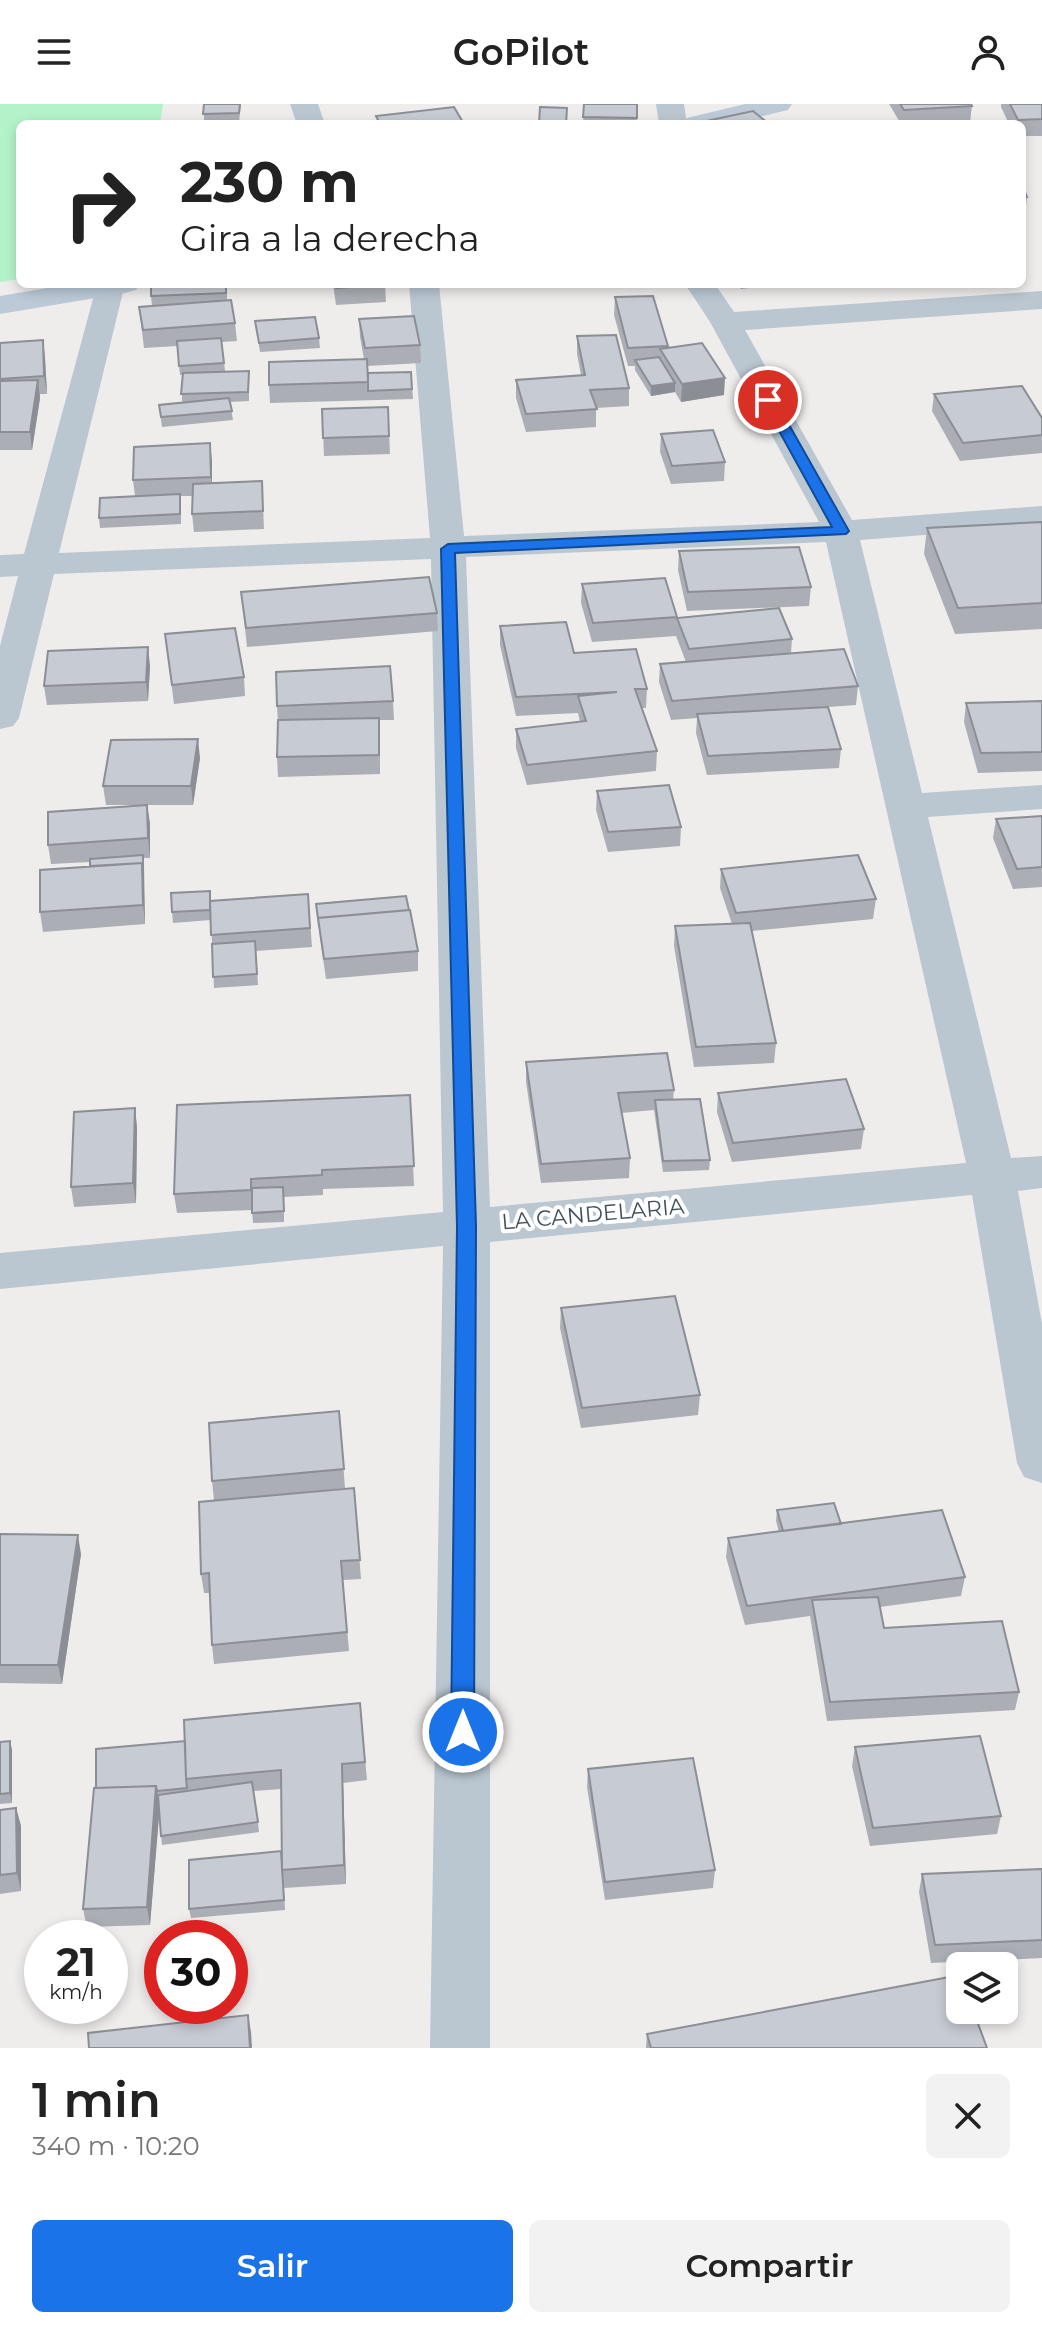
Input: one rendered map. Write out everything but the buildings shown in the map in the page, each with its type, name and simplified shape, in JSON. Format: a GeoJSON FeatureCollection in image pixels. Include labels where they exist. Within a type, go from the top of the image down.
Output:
{"type":"FeatureCollection","features":[{"type":"Feature","properties":{"kind":"main road"},"geometry":{"type":"LineString","coordinates":[[713,120],[778,104]]}},
{"type":"Feature","properties":{"kind":"main road"},"geometry":{"type":"LineString","coordinates":[[0,305],[105,288]]}},
{"type":"Feature","properties":{"kind":"street"},"geometry":{"type":"LineString","coordinates":[[0,718],[116,288]]}},
{"type":"Feature","properties":{"kind":"street"},"geometry":{"type":"LineString","coordinates":[[424,288],[448,549],[467,1226],[460,2048]]}},
{"type":"Feature","properties":{"kind":"street"},"geometry":{"type":"LineString","coordinates":[[703,288],[725,322],[841,531],[992,1176],[1042,1463]]}},
{"type":"Feature","properties":{"kind":"street"},"geometry":{"type":"LineString","coordinates":[[725,322],[1042,300]]}},
{"type":"Feature","properties":{"kind":"street"},"geometry":{"type":"LineString","coordinates":[[0,566],[841,531],[1042,516]]}},
{"type":"Feature","properties":{"kind":"street"},"geometry":{"type":"LineString","coordinates":[[906,806],[1042,797]]}},
{"type":"Feature","properties":{"kind":"street","name":"LA CANDELARIA"},"geometry":{"type":"LineString","coordinates":[[0,1271],[1042,1172]]}},
{"type":"Feature","properties":{"kind":"green space"},"geometry":{"type":"Polygon","coordinates":[[[0,104],[163,104],[161,120],[16,120],[16,280],[0,282],[0,104]]]}},
{"type":"Feature","properties":{"kind":"route"},"geometry":{"type":"LineString","coordinates":[[463,1732],[467,1226],[448,549],[841,531],[768,400]]}}]}
